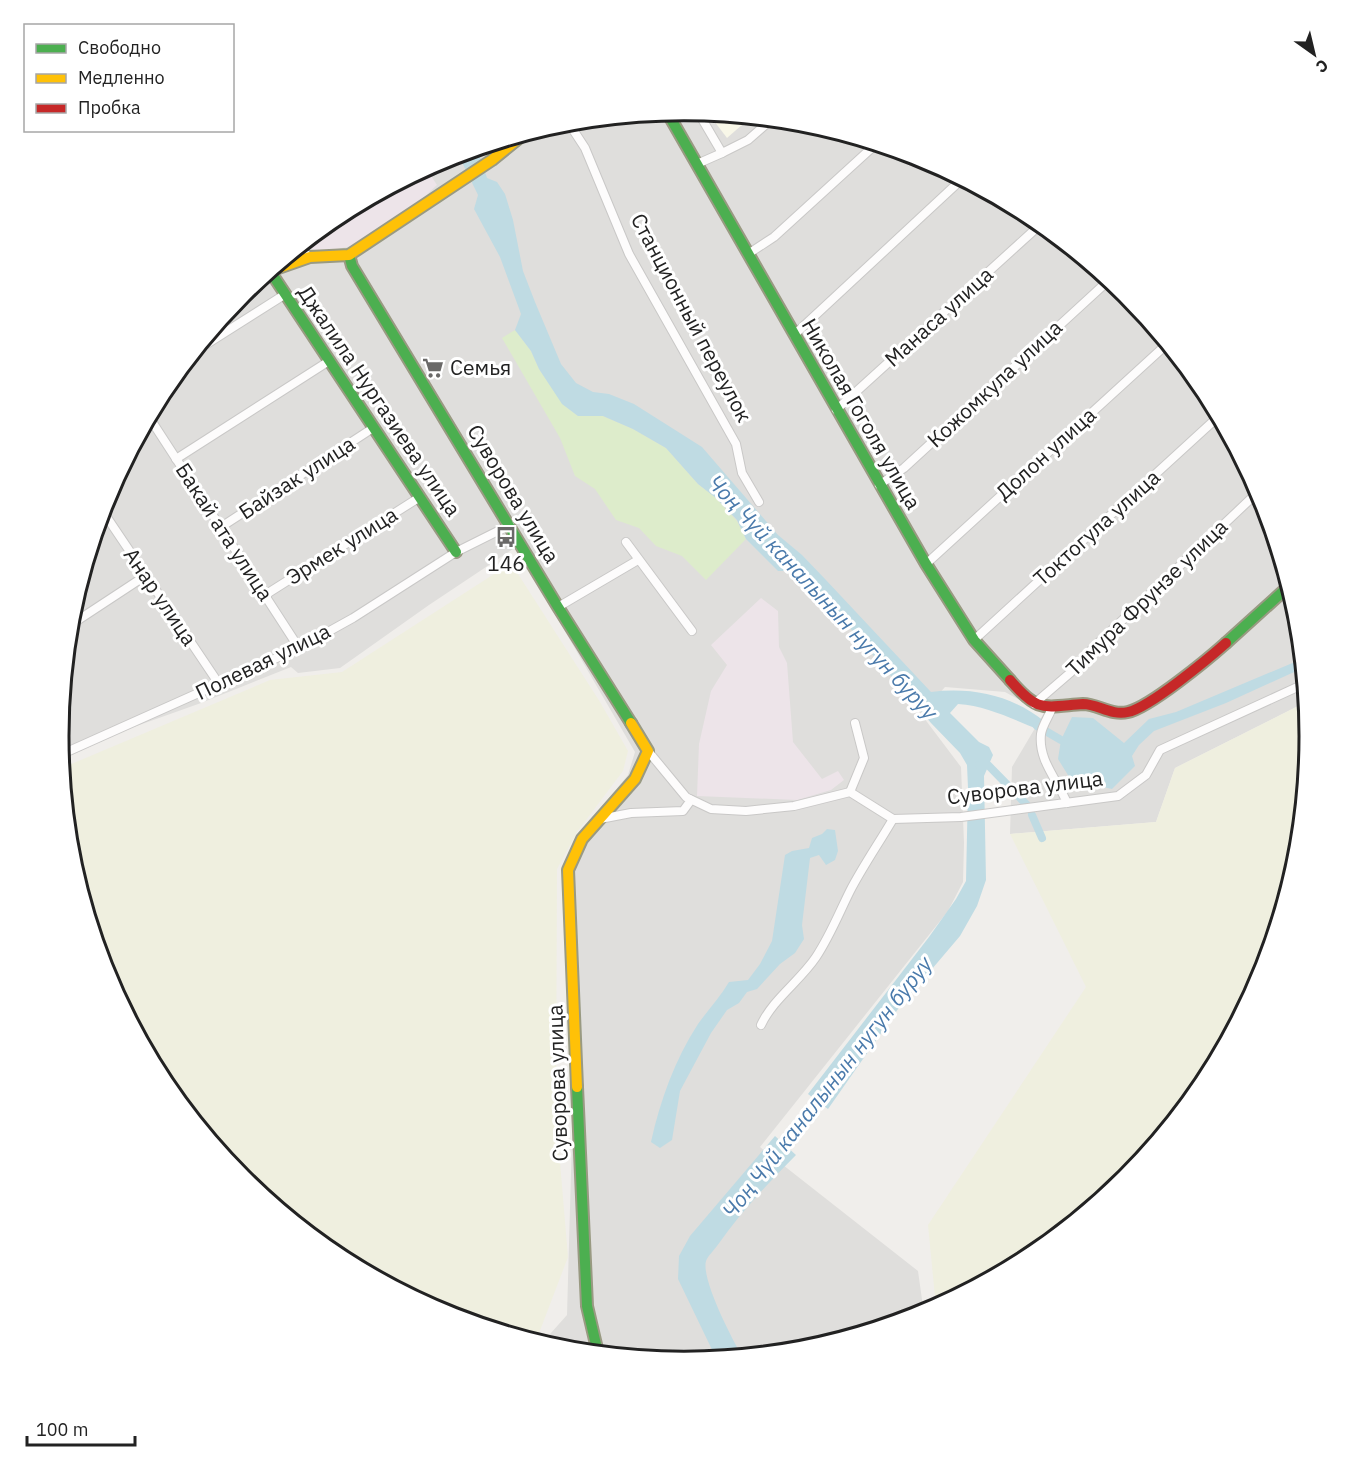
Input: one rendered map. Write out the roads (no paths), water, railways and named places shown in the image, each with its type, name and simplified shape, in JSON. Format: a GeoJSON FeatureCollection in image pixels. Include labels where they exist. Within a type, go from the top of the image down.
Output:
{"type":"FeatureCollection","features":[{"type":"Feature","properties":{"kind":"street","name":"Николая Гоголя улица"},"geometry":{"type":"LineString","coordinates":[[672,121],[926,564],[974,639],[1021,693],[1034,704]]}},
{"type":"Feature","properties":{"kind":"street"},"geometry":{"type":"LineString","coordinates":[[704,121],[723,153]]}},
{"type":"Feature","properties":{"kind":"street"},"geometry":{"type":"LineString","coordinates":[[697,164],[748,140],[764,126]]}},
{"type":"Feature","properties":{"kind":"street","name":"Станционный переулок"},"geometry":{"type":"LineString","coordinates":[[574,131],[585,148],[629,254],[736,444],[742,473],[759,502]]}},
{"type":"Feature","properties":{"kind":"street"},"geometry":{"type":"LineString","coordinates":[[292,263],[310,257],[349,255],[508,147]]}},
{"type":"Feature","properties":{"kind":"street"},"geometry":{"type":"LineString","coordinates":[[748,254],[774,237],[869,150]]}},
{"type":"Feature","properties":{"kind":"street"},"geometry":{"type":"LineString","coordinates":[[794,335],[956,184]]}},
{"type":"Feature","properties":{"kind":"street","name":"Манаса улица"},"geometry":{"type":"LineString","coordinates":[[836,410],[1034,231]]}},
{"type":"Feature","properties":{"kind":"street"},"geometry":{"type":"LineString","coordinates":[[304,253],[310,257]]}},
{"type":"Feature","properties":{"kind":"street","name":"Суворова улица"},"geometry":{"type":"LineString","coordinates":[[349,255],[352,266],[558,607],[648,751],[686,797],[711,809],[746,811],[794,806],[850,792]]}},
{"type":"Feature","properties":{"kind":"street","name":"Джалила Нургазиева улица"},"geometry":{"type":"LineString","coordinates":[[274,278],[456,552]]}},
{"type":"Feature","properties":{"kind":"street","name":"Кожомкула улица"},"geometry":{"type":"LineString","coordinates":[[879,485],[904,468],[1102,286]]}},
{"type":"Feature","properties":{"kind":"street"},"geometry":{"type":"LineString","coordinates":[[216,338],[284,295]]}},
{"type":"Feature","properties":{"kind":"street","name":"Долон улица"},"geometry":{"type":"LineString","coordinates":[[926,564],[1161,349]]}},
{"type":"Feature","properties":{"kind":"street"},"geometry":{"type":"LineString","coordinates":[[176,459],[329,361]]}},
{"type":"Feature","properties":{"kind":"street","name":"Токтогула улица"},"geometry":{"type":"LineString","coordinates":[[974,639],[1213,422]]}},
{"type":"Feature","properties":{"kind":"street","name":"Бакай ата улица"},"geometry":{"type":"LineString","coordinates":[[154,424],[299,648]]}},
{"type":"Feature","properties":{"kind":"street","name":"Байзак улица"},"geometry":{"type":"LineString","coordinates":[[221,527],[373,428]]}},
{"type":"Feature","properties":{"kind":"street","name":"Эрмек улица"},"geometry":{"type":"LineString","coordinates":[[265,595],[420,497]]}},
{"type":"Feature","properties":{"kind":"street","name":"Тимура Фрунзе улица"},"geometry":{"type":"LineString","coordinates":[[1034,704],[1070,673],[1094,647],[1251,499]]}},
{"type":"Feature","properties":{"kind":"street","name":"Анар улица"},"geometry":{"type":"LineString","coordinates":[[109,520],[219,684]]}},
{"type":"Feature","properties":{"kind":"street","name":"Полевая улица"},"geometry":{"type":"LineString","coordinates":[[69,750],[299,648],[353,618],[456,552],[510,525]]}},
{"type":"Feature","properties":{"kind":"street"},"geometry":{"type":"LineString","coordinates":[[626,542],[692,632]]}},
{"type":"Feature","properties":{"kind":"street"},"geometry":{"type":"LineString","coordinates":[[558,607],[638,560]]}},
{"type":"Feature","properties":{"kind":"street"},"geometry":{"type":"LineString","coordinates":[[81,618],[145,576]]}},
{"type":"Feature","properties":{"kind":"street"},"geometry":{"type":"LineString","coordinates":[[1034,704],[1052,708],[1086,704],[1105,711],[1121,713],[1139,707],[1208,659],[1282,593]]}},
{"type":"Feature","properties":{"kind":"street","name":"Суворова улица"},"geometry":{"type":"LineString","coordinates":[[893,819],[961,817],[1118,796],[1146,775],[1160,750],[1297,687]]}},
{"type":"Feature","properties":{"kind":"street"},"geometry":{"type":"LineString","coordinates":[[1052,708],[1041,732],[1042,752],[1050,775],[1062,790],[1067,803]]}},
{"type":"Feature","properties":{"kind":"street"},"geometry":{"type":"LineString","coordinates":[[761,1025],[772,1006],[792,987],[816,957],[828,938],[851,889],[893,819],[850,792],[864,758],[855,723]]}},
{"type":"Feature","properties":{"kind":"street","name":"Суворова улица"},"geometry":{"type":"LineString","coordinates":[[596,1345],[587,1306],[568,870],[582,839],[635,779],[648,751]]}},
{"type":"Feature","properties":{"kind":"street"},"geometry":{"type":"LineString","coordinates":[[600,819],[631,813],[683,811],[691,800]]}},
{"type":"Feature","properties":{"kind":"water"},"geometry":{"type":"Polygon","coordinates":[[[480,156],[487,178],[497,182],[505,194],[513,220],[523,271],[561,364],[576,383],[593,392],[609,394],[634,404],[702,447],[778,535],[802,555],[931,692],[961,691],[990,695],[1018,705],[1044,721],[1040,730],[989,710],[958,704],[950,713],[979,742],[989,747],[993,755],[984,776],[986,880],[977,906],[960,936],[898,1009],[828,1109],[808,1094],[929,937],[966,881],[967,765],[960,753],[931,723],[838,614],[792,571],[778,571],[746,539],[737,520],[716,498],[698,484],[666,448],[633,429],[603,416],[578,416],[562,404],[539,369],[531,351],[515,330],[521,314],[500,257],[474,209],[478,195],[462,163],[480,156]]]}},
{"type":"Feature","properties":{"kind":"water"},"geometry":{"type":"Polygon","coordinates":[[[1295,662],[1296,671],[1226,703],[1154,731],[1139,745],[1132,756],[1135,766],[1112,789],[1071,780],[1058,759],[1061,740],[1072,717],[1093,718],[1124,743],[1149,719],[1176,712],[1295,662]]]}},
{"type":"Feature","properties":{"kind":"water"},"geometry":{"type":"Polygon","coordinates":[[[827,829],[835,830],[838,851],[835,860],[826,865],[819,855],[810,858],[802,925],[804,939],[795,953],[780,964],[757,989],[747,992],[739,1003],[727,1010],[711,1033],[680,1091],[672,1140],[660,1148],[651,1142],[669,1081],[682,1051],[698,1024],[729,982],[748,980],[760,964],[772,941],[785,855],[792,851],[809,848],[812,838],[827,829]]]}},
{"type":"Feature","properties":{"kind":"water"},"geometry":{"type":"Polygon","coordinates":[[[775,1136],[796,1155],[745,1210],[706,1261],[708,1281],[738,1349],[712,1350],[678,1279],[679,1256],[690,1236],[775,1136]]]}},
{"type":"Feature","properties":{"kind":"waterway"},"geometry":{"type":"LineString","coordinates":[[1037,726],[1061,740]]}},
{"type":"Feature","properties":{"kind":"waterway"},"geometry":{"type":"LineString","coordinates":[[979,765],[988,765],[1027,805]]}},
{"type":"Feature","properties":{"kind":"waterway"},"geometry":{"type":"LineString","coordinates":[[1032,815],[1042,838]]}},
{"type":"Feature","properties":{"kind":"waterway","name":"Чоң Чүй каналынын нугун буруу"},"geometry":{"type":"LineString","coordinates":[[778,1152],[823,1096]]}},
{"type":"Feature","properties":{"kind":"place","name":"Семья"},"geometry":{"type":"Point","coordinates":[433,368]}},
{"type":"Feature","properties":{"kind":"place","name":"146"},"geometry":{"type":"Point","coordinates":[506,537]}}]}
